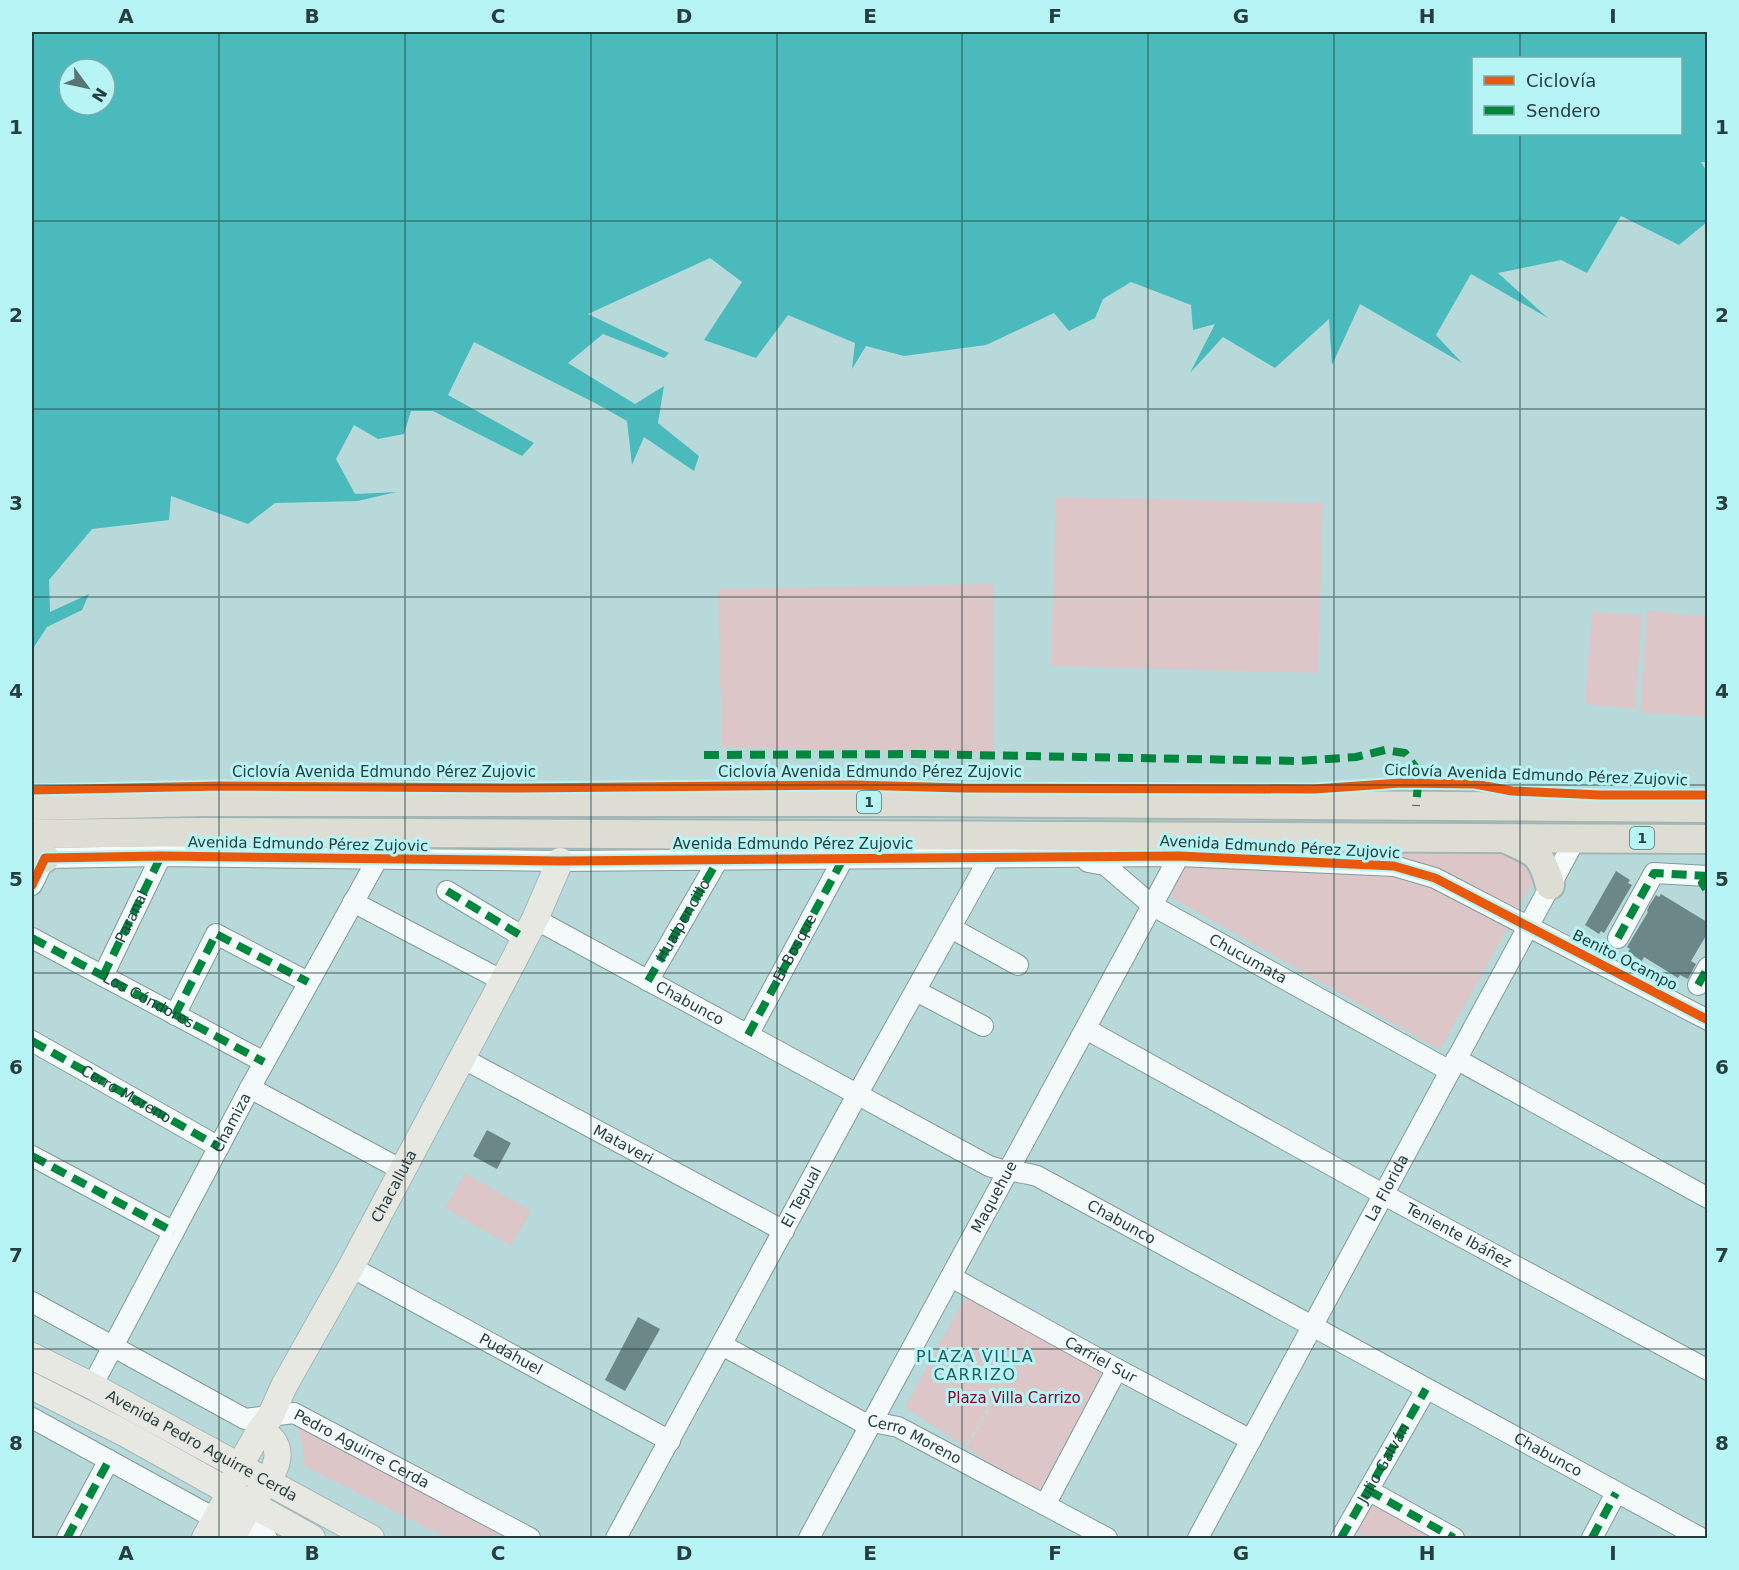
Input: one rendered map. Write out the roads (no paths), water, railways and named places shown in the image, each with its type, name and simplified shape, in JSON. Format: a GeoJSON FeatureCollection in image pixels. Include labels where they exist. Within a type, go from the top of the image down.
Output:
{"type":"FeatureCollection","features":[{"type":"Feature","properties":{"kind":"highway","name":"1"},"geometry":{"type":"LineString","coordinates":[[32,806],[202,802],[941,802],[1707,808]]}},
{"type":"Feature","properties":{"kind":"highway","name":"Avenida Edmundo Pérez Zujovic"},"geometry":{"type":"LineString","coordinates":[[36,850],[205,832],[1707,839]]}},
{"type":"Feature","properties":{"kind":"highway"},"geometry":{"type":"LineString","coordinates":[[1501,837],[1535,853],[1545,867],[1550,885]]}},
{"type":"Feature","properties":{"kind":"main road","name":"Chacalluta"},"geometry":{"type":"LineString","coordinates":[[229,1520],[239,1467],[351,1267],[503,981],[560,861]]}},
{"type":"Feature","properties":{"kind":"main road","name":"Avenida Pedro Aguirre Cerda"},"geometry":{"type":"LineString","coordinates":[[32,1356],[92,1386],[371,1539]]}},
{"type":"Feature","properties":{"kind":"main road","name":"Avenida Pedro Aguirre Cerda"},"geometry":{"type":"LineString","coordinates":[[32,1386],[126,1434],[229,1520],[312,1539]]}},
{"type":"Feature","properties":{"kind":"main road"},"geometry":{"type":"LineString","coordinates":[[229,1520],[267,1482],[276,1465],[277,1452],[265,1423]]}},
{"type":"Feature","properties":{"kind":"street","name":"La Florida"},"geometry":{"type":"LineString","coordinates":[[1198,1539],[1576,838]]}},
{"type":"Feature","properties":{"kind":"street","name":"Avenida Edmundo Pérez Zujovic"},"geometry":{"type":"LineString","coordinates":[[36,850],[161,856],[560,861],[1179,856],[1394,866],[1435,879],[1528,927]]}},
{"type":"Feature","properties":{"kind":"street"},"geometry":{"type":"LineString","coordinates":[[32,885],[36,850]]}},
{"type":"Feature","properties":{"kind":"street","name":"Paranal"},"geometry":{"type":"LineString","coordinates":[[103,976],[161,856]]}},
{"type":"Feature","properties":{"kind":"street","name":"Chucumata"},"geometry":{"type":"LineString","coordinates":[[1046,856],[1105,865],[1153,906],[1707,1198]]}},
{"type":"Feature","properties":{"kind":"street","name":"Maquehue"},"geometry":{"type":"LineString","coordinates":[[809,1539],[1179,856]]}},
{"type":"Feature","properties":{"kind":"street","name":"El Tepual"},"geometry":{"type":"LineString","coordinates":[[616,1539],[857,1095],[990,857]]}},
{"type":"Feature","properties":{"kind":"street","name":"El Bosque"},"geometry":{"type":"LineString","coordinates":[[748,1035],[843,859]]}},
{"type":"Feature","properties":{"kind":"street","name":"Chamiza"},"geometry":{"type":"LineString","coordinates":[[92,1386],[264,1062],[377,860]]}},
{"type":"Feature","properties":{"kind":"street","name":"Hualpencillo"},"geometry":{"type":"LineString","coordinates":[[648,981],[718,860]]}},
{"type":"Feature","properties":{"kind":"street"},"geometry":{"type":"LineString","coordinates":[[1618,938],[1654,873],[1707,877]]}},
{"type":"Feature","properties":{"kind":"street"},"geometry":{"type":"LineString","coordinates":[[1707,877],[1702,884],[1707,892]]}},
{"type":"Feature","properties":{"kind":"street"},"geometry":{"type":"LineString","coordinates":[[447,891],[530,928]]}},
{"type":"Feature","properties":{"kind":"street"},"geometry":{"type":"LineString","coordinates":[[353,902],[503,981]]}},
{"type":"Feature","properties":{"kind":"street","name":"Benito Ocampo"},"geometry":{"type":"LineString","coordinates":[[1528,927],[1707,1020]]}},
{"type":"Feature","properties":{"kind":"street","name":"Chabunco"},"geometry":{"type":"LineString","coordinates":[[530,928],[648,981],[989,1166],[998,1170],[1037,1176],[1701,1539]]}},
{"type":"Feature","properties":{"kind":"street"},"geometry":{"type":"LineString","coordinates":[[951,928],[1018,965]]}},
{"type":"Feature","properties":{"kind":"street"},"geometry":{"type":"LineString","coordinates":[[175,1015],[216,934],[308,982]]}},
{"type":"Feature","properties":{"kind":"street","name":"Los Cóndores"},"geometry":{"type":"LineString","coordinates":[[32,938],[264,1062]]}},
{"type":"Feature","properties":{"kind":"street"},"geometry":{"type":"LineString","coordinates":[[1698,985],[1707,967]]}},
{"type":"Feature","properties":{"kind":"street"},"geometry":{"type":"LineString","coordinates":[[916,991],[983,1026]]}},
{"type":"Feature","properties":{"kind":"street","name":"Teniente Ibáñez"},"geometry":{"type":"LineString","coordinates":[[1086,1029],[1707,1370]]}},
{"type":"Feature","properties":{"kind":"street","name":"Cerro Moreno"},"geometry":{"type":"LineString","coordinates":[[32,1041],[219,1147]]}},
{"type":"Feature","properties":{"kind":"street","name":"Mataveri"},"geometry":{"type":"LineString","coordinates":[[462,1058],[784,1231]]}},
{"type":"Feature","properties":{"kind":"street"},"geometry":{"type":"LineString","coordinates":[[250,1088],[402,1170]]}},
{"type":"Feature","properties":{"kind":"street"},"geometry":{"type":"LineString","coordinates":[[32,1156],[174,1233]]}},
{"type":"Feature","properties":{"kind":"street","name":"Pudahuel"},"geometry":{"type":"LineString","coordinates":[[351,1267],[670,1441]]}},
{"type":"Feature","properties":{"kind":"street","name":"Carriel Sur"},"geometry":{"type":"LineString","coordinates":[[951,1277],[1251,1440]]}},
{"type":"Feature","properties":{"kind":"street","name":"Pedro Aguirre Cerda"},"geometry":{"type":"LineString","coordinates":[[32,1302],[245,1419],[265,1423],[294,1413],[530,1539]]}},
{"type":"Feature","properties":{"kind":"street","name":"Cerro Moreno"},"geometry":{"type":"LineString","coordinates":[[722,1346],[857,1420],[898,1427],[1107,1539]]}},
{"type":"Feature","properties":{"kind":"street"},"geometry":{"type":"LineString","coordinates":[[1045,1506],[1117,1369]]}},
{"type":"Feature","properties":{"kind":"street","name":"Julio Galván"},"geometry":{"type":"LineString","coordinates":[[1346,1537],[1368,1490],[1426,1389]]}},
{"type":"Feature","properties":{"kind":"street","name":"Avenida Pedro Aguirre Cerda"},"geometry":{"type":"LineString","coordinates":[[32,1418],[109,1460],[267,1539]]}},
{"type":"Feature","properties":{"kind":"street"},"geometry":{"type":"LineString","coordinates":[[68,1539],[109,1460]]}},
{"type":"Feature","properties":{"kind":"street"},"geometry":{"type":"LineString","coordinates":[[1368,1490],[1454,1539]]}},
{"type":"Feature","properties":{"kind":"street"},"geometry":{"type":"LineString","coordinates":[[1592,1539],[1616,1493]]}},
{"type":"Feature","properties":{"kind":"water"},"geometry":{"type":"Polygon","coordinates":[[[32,32],[1707,32],[1708,162],[1701,162],[1707,172],[1707,222],[1679,245],[1621,216],[1587,273],[1561,260],[1498,273],[1548,318],[1471,274],[1436,335],[1462,363],[1360,304],[1332,365],[1329,319],[1275,368],[1223,337],[1190,373],[1215,324],[1193,330],[1191,305],[1131,282],[1103,299],[1095,318],[1069,331],[1054,313],[986,345],[904,356],[866,346],[852,369],[855,343],[788,315],[756,358],[704,340],[742,282],[710,258],[588,314],[669,353],[664,358],[603,334],[568,363],[635,404],[664,386],[658,423],[699,456],[694,471],[644,437],[632,465],[627,421],[474,342],[448,395],[534,443],[522,456],[433,411],[411,411],[404,434],[378,439],[354,425],[336,459],[355,494],[396,492],[358,501],[275,503],[248,524],[171,496],[169,520],[92,529],[49,580],[50,612],[89,594],[82,610],[47,627],[32,650],[32,32]]]}},
{"type":"Feature","properties":{"kind":"district","name":"PLAZA VILLA CARRIZO"},"geometry":{"type":"Point","coordinates":[975,1365]}},
{"type":"Feature","properties":{"kind":"park label","name":"Plaza Villa Carrizo"},"geometry":{"type":"Point","coordinates":[1014,1398]}}]}
